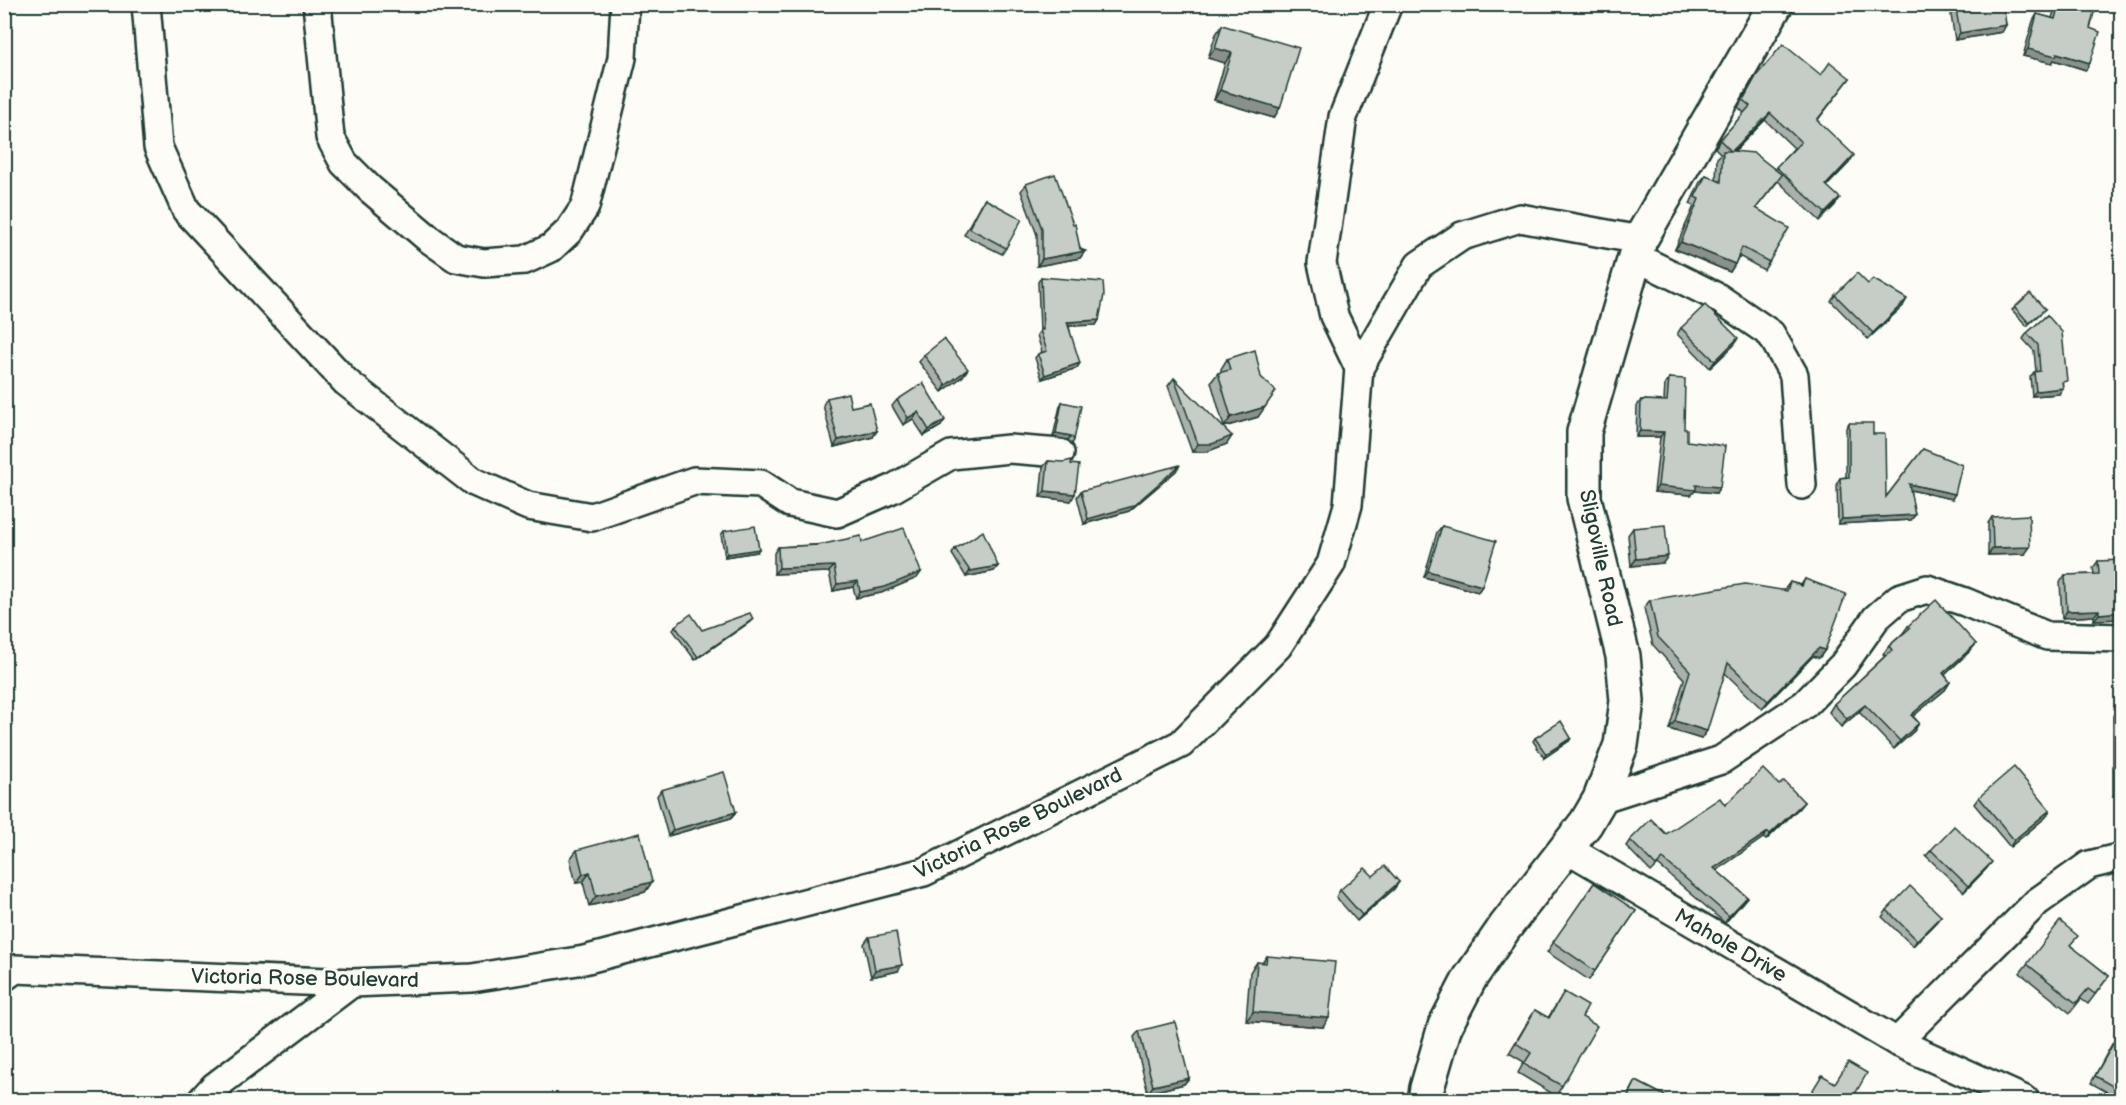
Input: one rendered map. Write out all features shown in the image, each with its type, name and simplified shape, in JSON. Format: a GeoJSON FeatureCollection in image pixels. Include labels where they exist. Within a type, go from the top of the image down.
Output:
{"type":"FeatureCollection","features":[{"type":"Feature","properties":{"kind":"street"},"geometry":{"type":"LineString","coordinates":[[146,4],[158,147],[186,210],[345,382],[474,482],[528,506],[592,517],[694,482],[761,484],[790,503],[837,513],[892,489],[951,454],[1009,449],[1060,453]]}},
{"type":"Feature","properties":{"kind":"street"},"geometry":{"type":"LineString","coordinates":[[317,4],[330,137],[344,163],[370,189],[447,252],[456,258],[484,263],[525,260],[551,248],[569,231],[585,207],[622,57],[624,4]]}},
{"type":"Feature","properties":{"kind":"street"},"geometry":{"type":"LineString","coordinates":[[1359,368],[1334,316],[1322,263],[1342,117],[1388,4]]}},
{"type":"Feature","properties":{"kind":"street","name":"Sligoville Road"},"geometry":{"type":"LineString","coordinates":[[1425,1101],[1426,1088],[1445,1026],[1470,978],[1505,927],[1586,823],[1600,799],[1621,745],[1627,701],[1623,656],[1584,498],[1584,432],[1637,248],[1776,4]]}},
{"type":"Feature","properties":{"kind":"street","name":"Victoria Rose Boulevard"},"geometry":{"type":"LineString","coordinates":[[4,977],[15,969],[352,983],[472,978],[584,960],[924,872],[1181,744],[1278,646],[1331,564],[1348,505],[1359,368],[1419,265],[1462,236],[1520,218],[1637,248],[1717,297],[1771,334],[1794,375],[1802,486]]}},
{"type":"Feature","properties":{"kind":"street"},"geometry":{"type":"LineString","coordinates":[[1600,799],[1721,760],[1805,704],[1843,665],[1876,618],[1899,598],[1927,590],[1965,602],[2047,636],[2121,638]]}},
{"type":"Feature","properties":{"kind":"street","name":"Mahole Drive"},"geometry":{"type":"LineString","coordinates":[[1566,848],[1897,1042],[2025,1101]]}},
{"type":"Feature","properties":{"kind":"street"},"geometry":{"type":"LineString","coordinates":[[1897,1042],[2037,902],[2089,865],[2121,857]]}},
{"type":"Feature","properties":{"kind":"street"},"geometry":{"type":"LineString","coordinates":[[202,1101],[214,1087],[352,983]]}},
{"type":"Feature","properties":{"kind":"building"},"geometry":{"type":"Polygon","coordinates":[[[1969,4],[2003,4],[2006,25],[1960,33],[1956,9],[1969,7],[1969,4]]]}},
{"type":"Feature","properties":{"kind":"building"},"geometry":{"type":"Polygon","coordinates":[[[2059,4],[2096,4],[2090,28],[2100,32],[2090,63],[2057,53],[2056,56],[2028,49],[2037,14],[2055,19],[2059,4]]]}},
{"type":"Feature","properties":{"kind":"building"},"geometry":{"type":"Polygon","coordinates":[[[1222,25],[1299,48],[1280,108],[1220,90],[1232,53],[1215,48],[1222,25]]]}},
{"type":"Feature","properties":{"kind":"building"},"geometry":{"type":"Polygon","coordinates":[[[1783,44],[1821,75],[1830,62],[1850,78],[1817,120],[1854,155],[1826,185],[1840,198],[1825,213],[1776,167],[1801,142],[1770,113],[1732,151],[1754,153],[1782,175],[1756,208],[1789,228],[1769,262],[1742,247],[1735,264],[1681,242],[1699,199],[1695,197],[1706,175],[1721,182],[1723,151],[1731,151],[1720,140],[1750,106],[1743,100],[1757,75],[1783,44]]]}},
{"type":"Feature","properties":{"kind":"building"},"geometry":{"type":"Polygon","coordinates":[[[1055,174],[1073,224],[1075,224],[1080,249],[1085,251],[1042,259],[1042,229],[1026,184],[1055,174]]]}},
{"type":"Feature","properties":{"kind":"building"},"geometry":{"type":"Polygon","coordinates":[[[985,199],[1022,219],[1006,248],[969,228],[985,199]]]}},
{"type":"Feature","properties":{"kind":"building"},"geometry":{"type":"Polygon","coordinates":[[[1857,273],[1868,284],[1873,279],[1907,299],[1873,333],[1835,295],[1857,273]]]}},
{"type":"Feature","properties":{"kind":"building"},"geometry":{"type":"Polygon","coordinates":[[[1041,277],[1103,282],[1104,295],[1099,320],[1067,322],[1080,363],[1045,375],[1038,354],[1047,351],[1040,330],[1043,330],[1041,277]]]}},
{"type":"Feature","properties":{"kind":"building"},"geometry":{"type":"Polygon","coordinates":[[[2030,293],[2045,309],[2029,323],[2015,307],[2030,293]]]}},
{"type":"Feature","properties":{"kind":"building"},"geometry":{"type":"Polygon","coordinates":[[[1705,305],[1738,338],[1715,361],[1681,328],[1705,305]]]}},
{"type":"Feature","properties":{"kind":"building"},"geometry":{"type":"Polygon","coordinates":[[[2047,315],[2062,332],[2067,381],[2062,382],[2063,388],[2036,391],[2034,372],[2040,371],[2038,345],[2027,333],[2047,315]]]}},
{"type":"Feature","properties":{"kind":"building"},"geometry":{"type":"Polygon","coordinates":[[[944,339],[968,369],[946,385],[924,355],[944,339]]]}},
{"type":"Feature","properties":{"kind":"building"},"geometry":{"type":"Polygon","coordinates":[[[1255,350],[1261,377],[1276,391],[1265,407],[1231,417],[1218,373],[1230,370],[1227,359],[1255,350]]]}},
{"type":"Feature","properties":{"kind":"building"},"geometry":{"type":"Polygon","coordinates":[[[1174,378],[1232,436],[1212,444],[1198,444],[1174,378]]]}},
{"type":"Feature","properties":{"kind":"building"},"geometry":{"type":"Polygon","coordinates":[[[1669,378],[1685,379],[1684,429],[1687,429],[1687,441],[1725,446],[1720,487],[1696,485],[1696,490],[1658,486],[1664,432],[1640,431],[1641,400],[1667,401],[1669,378]]]}},
{"type":"Feature","properties":{"kind":"building"},"geometry":{"type":"Polygon","coordinates":[[[923,383],[945,420],[929,430],[918,412],[908,418],[897,400],[923,383]]]}},
{"type":"Feature","properties":{"kind":"building"},"geometry":{"type":"Polygon","coordinates":[[[848,393],[851,407],[870,403],[877,431],[838,440],[827,398],[848,393]]]}},
{"type":"Feature","properties":{"kind":"building"},"geometry":{"type":"Polygon","coordinates":[[[1062,402],[1081,406],[1074,440],[1071,436],[1056,433],[1062,402]]]}},
{"type":"Feature","properties":{"kind":"building"},"geometry":{"type":"Polygon","coordinates":[[[1849,423],[1873,423],[1873,434],[1885,434],[1886,497],[1923,449],[1962,465],[1955,494],[1909,484],[1915,515],[1842,519],[1840,478],[1849,477],[1849,423]]]}},
{"type":"Feature","properties":{"kind":"building"},"geometry":{"type":"Polygon","coordinates":[[[1072,460],[1071,464],[1079,465],[1075,494],[1045,491],[1048,461],[1072,460]]]}},
{"type":"Feature","properties":{"kind":"building"},"geometry":{"type":"Polygon","coordinates":[[[1180,465],[1133,506],[1088,519],[1081,491],[1180,465]]]}},
{"type":"Feature","properties":{"kind":"building"},"geometry":{"type":"Polygon","coordinates":[[[2029,515],[2030,547],[1993,548],[1992,517],[2029,515]]]}},
{"type":"Feature","properties":{"kind":"building"},"geometry":{"type":"Polygon","coordinates":[[[1665,525],[1668,556],[1636,559],[1633,528],[1665,525]]]}},
{"type":"Feature","properties":{"kind":"building"},"geometry":{"type":"Polygon","coordinates":[[[755,526],[759,549],[727,554],[724,531],[755,526]]]}},
{"type":"Feature","properties":{"kind":"building"},"geometry":{"type":"Polygon","coordinates":[[[1442,526],[1496,541],[1482,586],[1428,571],[1442,526]]]}},
{"type":"Feature","properties":{"kind":"building"},"geometry":{"type":"Polygon","coordinates":[[[904,528],[921,572],[885,587],[860,592],[858,581],[837,584],[834,566],[779,568],[778,547],[819,545],[861,536],[862,542],[904,528]]]}},
{"type":"Feature","properties":{"kind":"building"},"geometry":{"type":"Polygon","coordinates":[[[983,531],[998,566],[970,571],[955,549],[983,531]]]}},
{"type":"Feature","properties":{"kind":"building"},"geometry":{"type":"Polygon","coordinates":[[[2121,560],[2121,612],[2099,614],[2099,610],[2067,611],[2065,575],[2099,574],[2098,561],[2121,560]]]}},
{"type":"Feature","properties":{"kind":"building"},"geometry":{"type":"Polygon","coordinates":[[[1805,579],[1846,594],[1825,650],[1819,648],[1768,701],[1728,663],[1707,731],[1675,721],[1690,671],[1658,637],[1650,600],[1745,584],[1787,591],[1790,582],[1802,586],[1805,579]]]}},
{"type":"Feature","properties":{"kind":"building"},"geometry":{"type":"Polygon","coordinates":[[[1936,600],[1976,644],[1943,673],[1950,682],[1911,715],[1919,723],[1900,741],[1865,705],[1847,719],[1834,704],[1892,650],[1889,646],[1910,628],[1908,626],[1936,600]]]}},
{"type":"Feature","properties":{"kind":"building"},"geometry":{"type":"Polygon","coordinates":[[[750,613],[753,619],[698,657],[675,626],[691,614],[702,630],[750,613]]]}},
{"type":"Feature","properties":{"kind":"building"},"geometry":{"type":"Polygon","coordinates":[[[2119,706],[2121,706],[2121,786],[2120,786],[2119,706]]]}},
{"type":"Feature","properties":{"kind":"building"},"geometry":{"type":"Polygon","coordinates":[[[1561,721],[1571,738],[1546,754],[1535,738],[1561,721]]]}},
{"type":"Feature","properties":{"kind":"building"},"geometry":{"type":"Polygon","coordinates":[[[2014,767],[2050,810],[2014,840],[1979,797],[2014,767]]]}},
{"type":"Feature","properties":{"kind":"building"},"geometry":{"type":"Polygon","coordinates":[[[1763,769],[1779,785],[1784,781],[1804,802],[1770,834],[1768,832],[1714,868],[1747,897],[1729,916],[1663,859],[1656,866],[1630,840],[1651,819],[1666,834],[1720,798],[1725,805],[1763,769]]]}},
{"type":"Feature","properties":{"kind":"building"},"geometry":{"type":"Polygon","coordinates":[[[724,772],[736,812],[673,830],[661,790],[724,772]]]}},
{"type":"Feature","properties":{"kind":"building"},"geometry":{"type":"Polygon","coordinates":[[[1954,826],[1992,862],[1968,886],[1931,850],[1954,826]]]}},
{"type":"Feature","properties":{"kind":"building"},"geometry":{"type":"Polygon","coordinates":[[[640,833],[652,882],[596,896],[590,872],[583,874],[577,850],[640,833]]]}},
{"type":"Feature","properties":{"kind":"building"},"geometry":{"type":"Polygon","coordinates":[[[1385,866],[1399,882],[1362,915],[1340,890],[1365,868],[1373,876],[1385,866]]]}},
{"type":"Feature","properties":{"kind":"building"},"geometry":{"type":"Polygon","coordinates":[[[1594,883],[1636,911],[1595,971],[1553,942],[1594,883]]]}},
{"type":"Feature","properties":{"kind":"building"},"geometry":{"type":"Polygon","coordinates":[[[1910,886],[1941,916],[1917,940],[1887,910],[1910,886]]]}},
{"type":"Feature","properties":{"kind":"building"},"geometry":{"type":"Polygon","coordinates":[[[2060,921],[2078,936],[2070,945],[2109,976],[2095,994],[2088,989],[2076,1003],[2027,964],[2060,921]]]}},
{"type":"Feature","properties":{"kind":"building"},"geometry":{"type":"Polygon","coordinates":[[[896,932],[902,965],[875,970],[869,937],[896,932]]]}},
{"type":"Feature","properties":{"kind":"building"},"geometry":{"type":"Polygon","coordinates":[[[1267,956],[1335,962],[1329,1018],[1253,1012],[1257,962],[1266,963],[1267,956]]]}},
{"type":"Feature","properties":{"kind":"building"},"geometry":{"type":"Polygon","coordinates":[[[1564,992],[1588,1006],[1582,1017],[1597,1026],[1562,1086],[1524,1064],[1531,1053],[1516,1043],[1535,1010],[1549,1018],[1564,992]]]}},
{"type":"Feature","properties":{"kind":"building"},"geometry":{"type":"Polygon","coordinates":[[[1175,1022],[1189,1078],[1153,1086],[1139,1031],[1175,1022]]]}},
{"type":"Feature","properties":{"kind":"building"},"geometry":{"type":"Polygon","coordinates":[[[2117,1037],[2121,1040],[2121,1091],[2095,1076],[2117,1037]]]}},
{"type":"Feature","properties":{"kind":"building"},"geometry":{"type":"Polygon","coordinates":[[[1848,1062],[1867,1073],[1851,1101],[1806,1101],[1822,1075],[1835,1083],[1848,1062]]]}},
{"type":"Feature","properties":{"kind":"building"},"geometry":{"type":"Polygon","coordinates":[[[1636,1081],[1675,1101],[1626,1101],[1636,1081]]]}}]}
